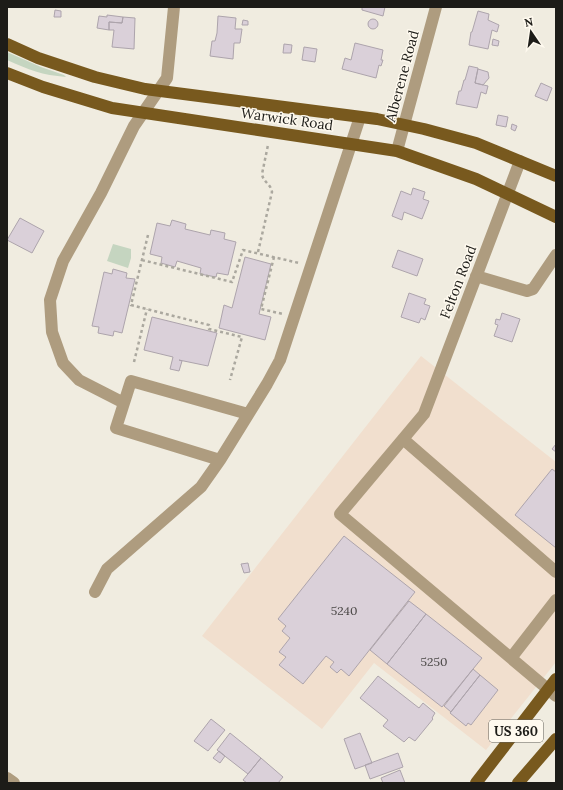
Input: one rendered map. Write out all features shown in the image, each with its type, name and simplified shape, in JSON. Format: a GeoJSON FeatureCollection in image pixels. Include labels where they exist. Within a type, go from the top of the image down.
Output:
{"type":"FeatureCollection","features":[{"type":"Feature","properties":{"kind":"main road","name":"Warwick Road"},"geometry":{"type":"LineString","coordinates":[[7,44],[38,58],[95,77],[158,91],[360,117],[405,125],[476,144],[556,176]]}},
{"type":"Feature","properties":{"kind":"main road","name":"Warwick Road"},"geometry":{"type":"LineString","coordinates":[[7,73],[68,95],[112,108],[397,151],[476,179],[556,217]]}},
{"type":"Feature","properties":{"kind":"main road","name":"US 360"},"geometry":{"type":"LineString","coordinates":[[476,783],[552,692],[556,679]]}},
{"type":"Feature","properties":{"kind":"main road","name":"US 360"},"geometry":{"type":"LineString","coordinates":[[518,783],[556,739]]}},
{"type":"Feature","properties":{"kind":"street"},"geometry":{"type":"LineString","coordinates":[[124,403],[79,380],[63,363],[52,332],[50,300],[63,261],[101,193],[134,126],[167,78],[174,7]]}},
{"type":"Feature","properties":{"kind":"street","name":"Alberene Road"},"geometry":{"type":"LineString","coordinates":[[397,151],[436,7]]}},
{"type":"Feature","properties":{"kind":"street"},"geometry":{"type":"LineString","coordinates":[[95,592],[107,569],[201,487],[220,460],[267,384],[280,360],[360,117]]}},
{"type":"Feature","properties":{"kind":"street","name":"Felton Road"},"geometry":{"type":"LineString","coordinates":[[510,658],[340,514],[424,414],[520,161]]}},
{"type":"Feature","properties":{"kind":"street"},"geometry":{"type":"LineString","coordinates":[[476,276],[527,291],[533,289],[556,255]]}},
{"type":"Feature","properties":{"kind":"street"},"geometry":{"type":"LineString","coordinates":[[220,460],[116,428],[131,381],[248,414]]}},
{"type":"Feature","properties":{"kind":"street"},"geometry":{"type":"LineString","coordinates":[[403,439],[556,572]]}},
{"type":"Feature","properties":{"kind":"street"},"geometry":{"type":"LineString","coordinates":[[552,692],[510,658],[556,600]]}},
{"type":"Feature","properties":{"kind":"street"},"geometry":{"type":"LineString","coordinates":[[7,778],[14,783]]}},
{"type":"Feature","properties":{"kind":"path"},"geometry":{"type":"LineString","coordinates":[[258,252],[272,192],[262,174],[268,144]]}},
{"type":"Feature","properties":{"kind":"path"},"geometry":{"type":"LineString","coordinates":[[148,235],[131,305],[209,324],[209,329],[242,337],[230,380]]}},
{"type":"Feature","properties":{"kind":"path"},"geometry":{"type":"LineString","coordinates":[[142,260],[232,282],[244,250],[258,252],[303,264]]}},
{"type":"Feature","properties":{"kind":"path"},"geometry":{"type":"LineString","coordinates":[[274,257],[262,309],[286,315]]}},
{"type":"Feature","properties":{"kind":"path"},"geometry":{"type":"LineString","coordinates":[[134,362],[147,309]]}},
{"type":"Feature","properties":{"kind":"shaded area"},"geometry":{"type":"Polygon","coordinates":[[[421,356],[556,462],[556,662],[486,750],[374,663],[322,729],[202,636],[421,356]]]}},
{"type":"Feature","properties":{"kind":"green space"},"geometry":{"type":"Polygon","coordinates":[[[7,52],[66,77],[43,73],[15,64],[7,60],[7,52]]]}},
{"type":"Feature","properties":{"kind":"green space"},"geometry":{"type":"Polygon","coordinates":[[[113,244],[131,249],[131,258],[128,268],[107,261],[113,244]]]}},
{"type":"Feature","properties":{"kind":"building"},"geometry":{"type":"Polygon","coordinates":[[[362,7],[385,7],[383,16],[362,10],[362,7]]]}},
{"type":"Feature","properties":{"kind":"building"},"geometry":{"type":"Polygon","coordinates":[[[55,10],[61,11],[61,17],[54,17],[55,10]]]}},
{"type":"Feature","properties":{"kind":"building"},"geometry":{"type":"Polygon","coordinates":[[[478,11],[489,14],[488,20],[499,25],[497,32],[492,30],[488,49],[469,45],[471,32],[478,11]]]}},
{"type":"Feature","properties":{"kind":"building"},"geometry":{"type":"Polygon","coordinates":[[[107,15],[123,17],[122,23],[109,22],[109,30],[97,28],[99,16],[107,17],[107,15]]]}},
{"type":"Feature","properties":{"kind":"building"},"geometry":{"type":"Polygon","coordinates":[[[218,16],[236,18],[235,29],[242,29],[240,43],[234,43],[233,59],[210,56],[212,41],[215,41],[217,33],[218,16]]]}},
{"type":"Feature","properties":{"kind":"building"},"geometry":{"type":"Polygon","coordinates":[[[123,17],[135,18],[134,49],[112,47],[114,30],[109,30],[109,22],[122,23],[123,17]]]}},
{"type":"Feature","properties":{"kind":"building"},"geometry":{"type":"Polygon","coordinates":[[[373,19],[378,24],[373,29],[368,24],[373,19]]]}},
{"type":"Feature","properties":{"kind":"building"},"geometry":{"type":"Polygon","coordinates":[[[243,20],[248,21],[248,25],[242,25],[243,20]]]}},
{"type":"Feature","properties":{"kind":"building"},"geometry":{"type":"Polygon","coordinates":[[[493,39],[499,41],[498,46],[492,45],[493,39]]]}},
{"type":"Feature","properties":{"kind":"building"},"geometry":{"type":"Polygon","coordinates":[[[355,43],[383,50],[381,60],[383,60],[381,66],[379,65],[376,78],[342,69],[345,58],[351,60],[355,43]]]}},
{"type":"Feature","properties":{"kind":"building"},"geometry":{"type":"Polygon","coordinates":[[[284,44],[292,45],[291,53],[283,53],[284,44]]]}},
{"type":"Feature","properties":{"kind":"building"},"geometry":{"type":"Polygon","coordinates":[[[304,47],[317,49],[315,62],[302,60],[304,47]]]}},
{"type":"Feature","properties":{"kind":"building"},"geometry":{"type":"Polygon","coordinates":[[[469,66],[478,68],[475,83],[488,86],[486,94],[481,92],[477,108],[456,104],[459,91],[461,91],[469,66]]]}},
{"type":"Feature","properties":{"kind":"building"},"geometry":{"type":"Polygon","coordinates":[[[478,69],[488,72],[489,78],[483,85],[475,83],[478,69]]]}},
{"type":"Feature","properties":{"kind":"building"},"geometry":{"type":"Polygon","coordinates":[[[541,83],[552,88],[547,101],[535,96],[541,83]]]}},
{"type":"Feature","properties":{"kind":"building"},"geometry":{"type":"Polygon","coordinates":[[[498,115],[508,117],[506,127],[496,125],[498,115]]]}},
{"type":"Feature","properties":{"kind":"building"},"geometry":{"type":"Polygon","coordinates":[[[512,124],[517,126],[515,131],[511,129],[512,124]]]}},
{"type":"Feature","properties":{"kind":"building"},"geometry":{"type":"Polygon","coordinates":[[[413,188],[425,192],[423,199],[429,201],[422,219],[404,212],[402,220],[392,216],[401,191],[411,195],[413,188]]]}},
{"type":"Feature","properties":{"kind":"building"},"geometry":{"type":"Polygon","coordinates":[[[20,218],[44,231],[32,253],[7,240],[20,218]]]}},
{"type":"Feature","properties":{"kind":"building"},"geometry":{"type":"Polygon","coordinates":[[[172,220],[186,224],[185,229],[210,235],[211,230],[225,233],[224,239],[236,242],[228,275],[217,273],[216,277],[200,274],[201,268],[177,261],[175,267],[161,263],[162,257],[150,254],[157,223],[170,226],[172,220]]]}},
{"type":"Feature","properties":{"kind":"building"},"geometry":{"type":"Polygon","coordinates":[[[398,250],[423,259],[417,276],[392,267],[398,250]]]}},
{"type":"Feature","properties":{"kind":"building"},"geometry":{"type":"Polygon","coordinates":[[[245,257],[271,264],[259,314],[271,317],[265,340],[219,328],[224,305],[232,308],[245,257]]]}},
{"type":"Feature","properties":{"kind":"building"},"geometry":{"type":"Polygon","coordinates":[[[113,269],[127,273],[126,278],[135,279],[122,333],[114,331],[113,336],[98,333],[99,327],[92,326],[104,272],[112,274],[113,269]]]}},
{"type":"Feature","properties":{"kind":"building"},"geometry":{"type":"Polygon","coordinates":[[[409,293],[426,299],[424,304],[430,306],[425,320],[421,318],[419,323],[401,317],[409,293]]]}},
{"type":"Feature","properties":{"kind":"building"},"geometry":{"type":"Polygon","coordinates":[[[502,313],[520,319],[512,342],[494,336],[498,325],[495,324],[496,319],[500,320],[502,313]]]}},
{"type":"Feature","properties":{"kind":"building"},"geometry":{"type":"Polygon","coordinates":[[[152,317],[217,333],[208,366],[179,360],[182,361],[179,371],[170,369],[173,357],[144,350],[152,317]]]}},
{"type":"Feature","properties":{"kind":"building"},"geometry":{"type":"Polygon","coordinates":[[[556,444],[556,452],[552,449],[556,444]]]}},
{"type":"Feature","properties":{"kind":"building"},"geometry":{"type":"Polygon","coordinates":[[[552,469],[556,472],[556,548],[515,515],[552,469]]]}},
{"type":"Feature","properties":{"kind":"building"},"geometry":{"type":"Polygon","coordinates":[[[344,536],[415,592],[349,676],[341,669],[337,673],[330,667],[334,662],[326,656],[303,684],[279,665],[286,657],[279,652],[290,638],[282,631],[286,626],[278,619],[344,536]]]}},
{"type":"Feature","properties":{"kind":"building"},"geometry":{"type":"Polygon","coordinates":[[[248,563],[250,572],[244,573],[241,564],[248,563]]]}},
{"type":"Feature","properties":{"kind":"building"},"geometry":{"type":"Polygon","coordinates":[[[409,601],[426,614],[387,664],[370,650],[409,601]]]}},
{"type":"Feature","properties":{"kind":"building"},"geometry":{"type":"Polygon","coordinates":[[[426,614],[482,658],[442,707],[387,664],[426,614]]]}},
{"type":"Feature","properties":{"kind":"building"},"geometry":{"type":"Polygon","coordinates":[[[473,669],[480,675],[451,712],[444,706],[473,669]]]}},
{"type":"Feature","properties":{"kind":"building"},"geometry":{"type":"Polygon","coordinates":[[[480,675],[498,690],[471,725],[468,723],[466,726],[450,713],[480,675]]]}},
{"type":"Feature","properties":{"kind":"building"},"geometry":{"type":"Polygon","coordinates":[[[378,676],[419,708],[423,703],[435,713],[432,718],[433,719],[415,741],[409,737],[404,742],[383,726],[388,720],[360,698],[378,676]]]}},
{"type":"Feature","properties":{"kind":"building"},"geometry":{"type":"Polygon","coordinates":[[[211,719],[225,730],[208,751],[194,741],[211,719]]]}},
{"type":"Feature","properties":{"kind":"building"},"geometry":{"type":"Polygon","coordinates":[[[230,733],[261,758],[248,774],[217,750],[230,733]]]}},
{"type":"Feature","properties":{"kind":"building"},"geometry":{"type":"Polygon","coordinates":[[[360,733],[372,763],[355,769],[344,739],[360,733]]]}},
{"type":"Feature","properties":{"kind":"building"},"geometry":{"type":"Polygon","coordinates":[[[219,751],[225,756],[220,763],[213,758],[219,751]]]}},
{"type":"Feature","properties":{"kind":"building"},"geometry":{"type":"Polygon","coordinates":[[[398,753],[403,767],[370,779],[365,765],[398,753]]]}},
{"type":"Feature","properties":{"kind":"building"},"geometry":{"type":"Polygon","coordinates":[[[261,758],[283,777],[278,783],[247,783],[243,780],[261,758]]]}},
{"type":"Feature","properties":{"kind":"building"},"geometry":{"type":"Polygon","coordinates":[[[400,770],[405,783],[383,783],[381,778],[400,770]]]}}]}
